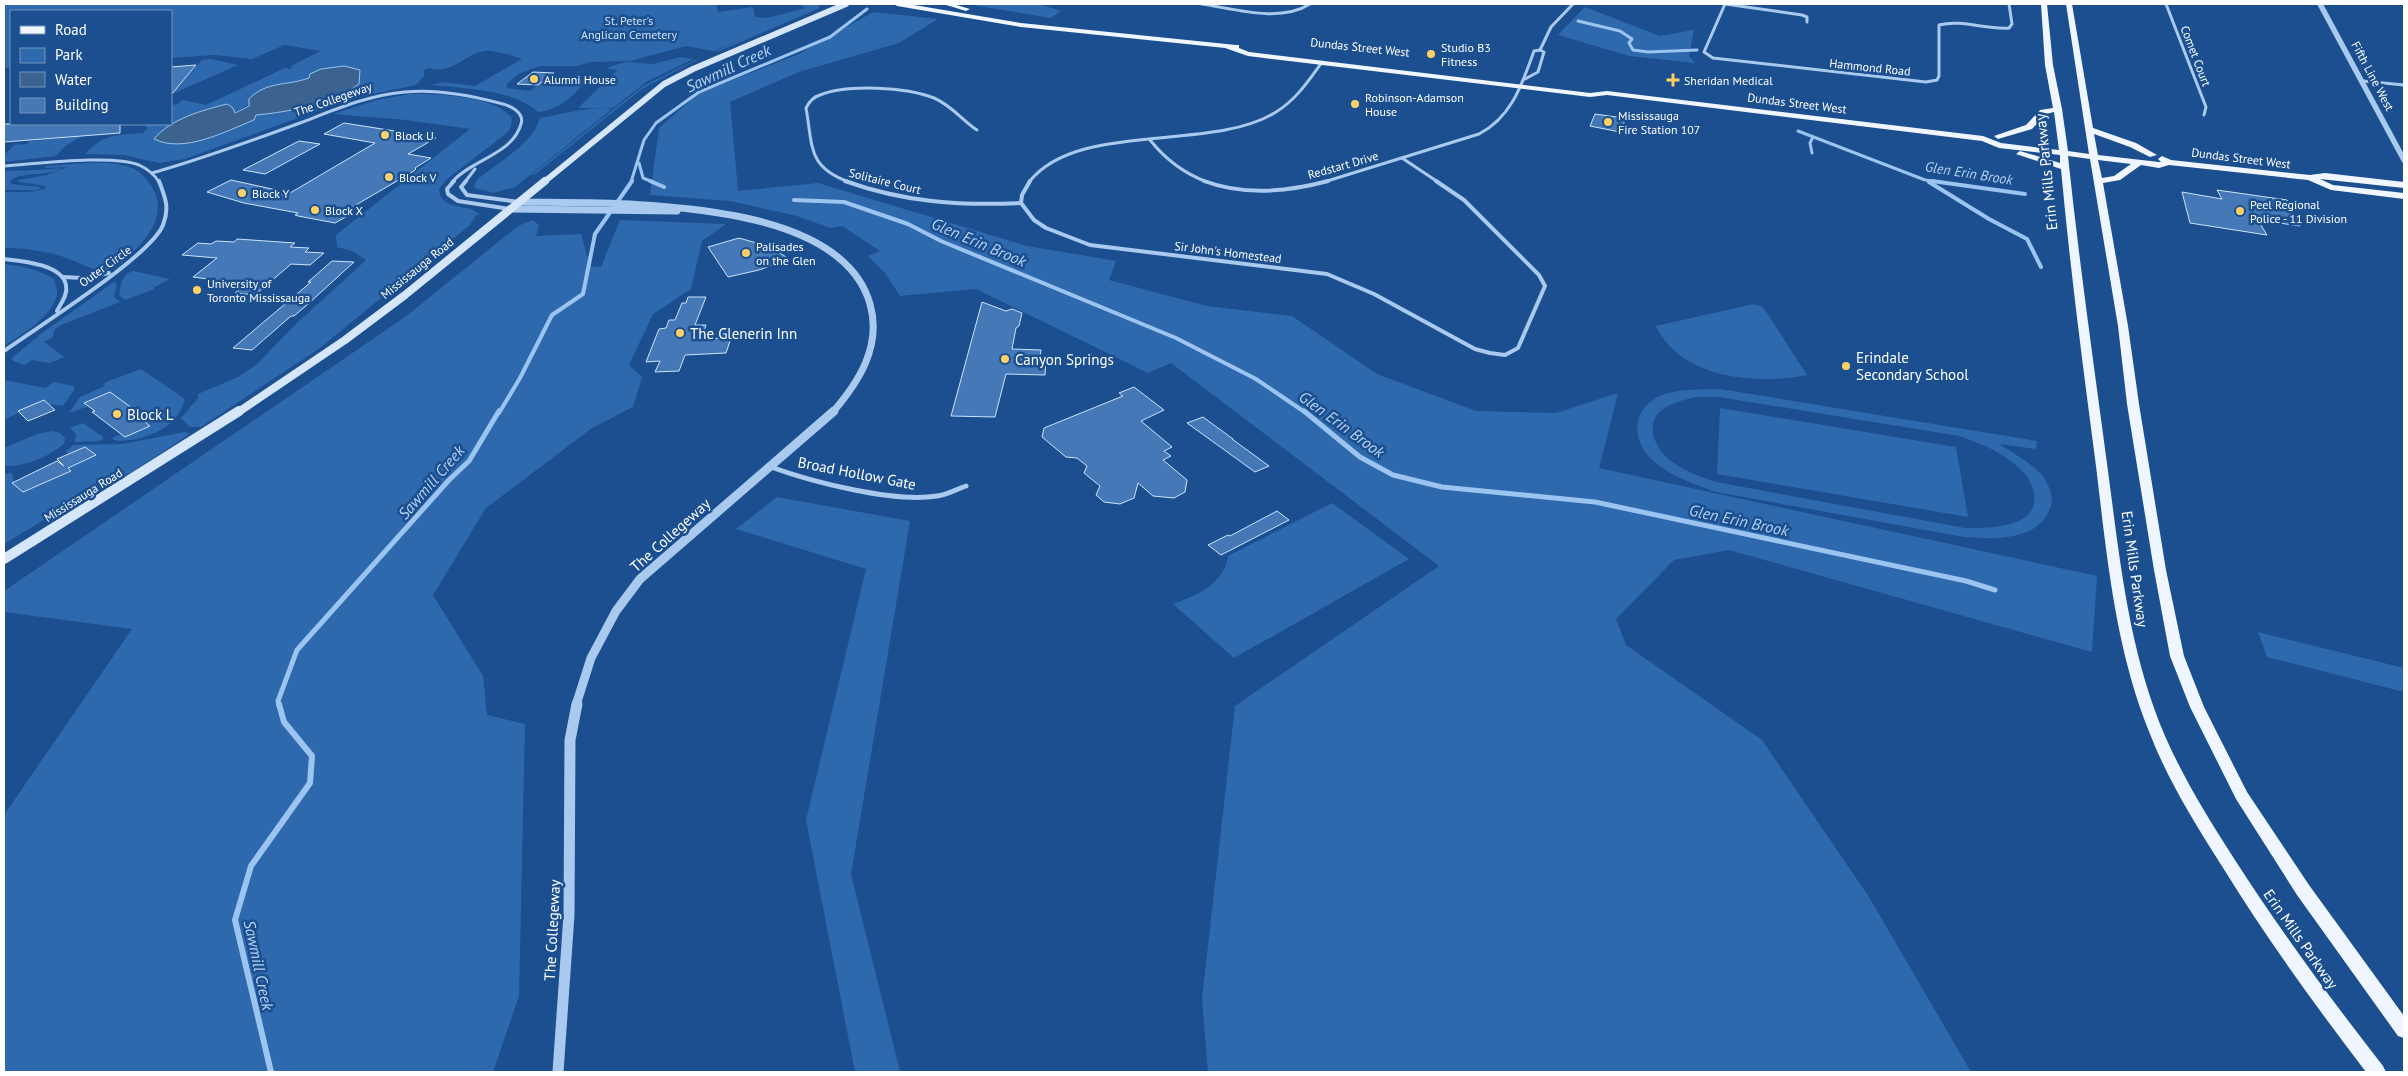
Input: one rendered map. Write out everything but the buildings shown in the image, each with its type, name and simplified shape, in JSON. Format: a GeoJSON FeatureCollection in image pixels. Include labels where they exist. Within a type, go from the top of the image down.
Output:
{"type":"FeatureCollection","features":[{"type":"Feature","properties":{"kind":"main road","name":"Mississauga Road"},"geometry":{"type":"LineString","coordinates":[[4,559],[214,428],[337,345],[405,295],[664,84],[832,7],[846,4]]}},
{"type":"Feature","properties":{"kind":"main road","name":"Dundas Street West"},"geometry":{"type":"LineString","coordinates":[[897,4],[982,19],[1228,48],[1248,54],[1524,82]]}},
{"type":"Feature","properties":{"kind":"main road","name":"Dundas Street West"},"geometry":{"type":"LineString","coordinates":[[946,4],[1026,19],[1042,25]]}},
{"type":"Feature","properties":{"kind":"main road","name":"Erin Mills Parkway"},"geometry":{"type":"LineString","coordinates":[[2044,4],[2049,65],[2058,108],[2074,258],[2120,607],[2128,646],[2150,717],[2184,793],[2256,907],[2308,983],[2377,1072]]}},
{"type":"Feature","properties":{"kind":"main road","name":"Erin Mills Parkway"},"geometry":{"type":"LineString","coordinates":[[2070,4],[2093,152],[2124,326],[2133,404],[2168,616],[2177,656],[2197,707],[2241,795],[2303,890],[2404,1030]]}},
{"type":"Feature","properties":{"kind":"main road","name":"Dundas Street West"},"geometry":{"type":"LineString","coordinates":[[1228,48],[1248,47],[1524,82],[1590,94],[1607,93],[2063,149],[2154,155],[2168,162]]}},
{"type":"Feature","properties":{"kind":"main road"},"geometry":{"type":"LineString","coordinates":[[1999,141],[2029,127],[2043,112],[2058,108]]}},
{"type":"Feature","properties":{"kind":"main road"},"geometry":{"type":"LineString","coordinates":[[2090,130],[2154,155]]}},
{"type":"Feature","properties":{"kind":"main road"},"geometry":{"type":"LineString","coordinates":[[1999,141],[2065,167]]}},
{"type":"Feature","properties":{"kind":"main road","name":"Dundas Street West"},"geometry":{"type":"LineString","coordinates":[[2093,152],[2158,164],[2168,162],[2310,178],[2325,176],[2404,185]]}},
{"type":"Feature","properties":{"kind":"main road"},"geometry":{"type":"LineString","coordinates":[[2098,181],[2117,178],[2126,170],[2141,162]]}},
{"type":"Feature","properties":{"kind":"main road","name":"Dundas Street West"},"geometry":{"type":"LineString","coordinates":[[2310,178],[2331,187],[2404,196]]}},
{"type":"Feature","properties":{"kind":"street"},"geometry":{"type":"LineString","coordinates":[[1202,4],[1278,13],[1300,11],[1310,4]]}},
{"type":"Feature","properties":{"kind":"street"},"geometry":{"type":"LineString","coordinates":[[1540,50],[1545,34],[1573,4]]}},
{"type":"Feature","properties":{"kind":"street"},"geometry":{"type":"LineString","coordinates":[[1725,4],[1792,12],[1808,17],[1807,22]]}},
{"type":"Feature","properties":{"kind":"street","name":"Hammond Road"},"geometry":{"type":"LineString","coordinates":[[1725,4],[1704,52],[1713,58],[1926,82],[1937,80],[1939,76],[1939,25],[1948,23],[1999,30],[2009,28],[2012,24],[2009,4]]}},
{"type":"Feature","properties":{"kind":"street","name":"Comet Court"},"geometry":{"type":"LineString","coordinates":[[2166,4],[2206,107],[2204,115]]}},
{"type":"Feature","properties":{"kind":"street","name":"Fifth Line West"},"geometry":{"type":"LineString","coordinates":[[2320,4],[2404,160]]}},
{"type":"Feature","properties":{"kind":"street"},"geometry":{"type":"LineString","coordinates":[[1524,82],[1538,72],[1544,52],[1540,50]]}},
{"type":"Feature","properties":{"kind":"street"},"geometry":{"type":"LineString","coordinates":[[1524,82],[1534,51],[1540,50]]}},
{"type":"Feature","properties":{"kind":"street"},"geometry":{"type":"LineString","coordinates":[[1021,203],[1021,195],[1035,174],[1064,156],[1150,140],[1226,130],[1270,116],[1289,101],[1322,62]]}},
{"type":"Feature","properties":{"kind":"street"},"geometry":{"type":"LineString","coordinates":[[2363,81],[2404,85]]}},
{"type":"Feature","properties":{"kind":"street","name":"Redstart Drive"},"geometry":{"type":"LineString","coordinates":[[1150,140],[1159,155],[1166,161],[1191,176],[1215,185],[1266,191],[1322,183],[1491,129],[1501,121],[1524,82]]}},
{"type":"Feature","properties":{"kind":"street","name":"Solitaire Court"},"geometry":{"type":"LineString","coordinates":[[977,130],[963,122],[946,104],[918,92],[841,89],[818,95],[810,100],[806,108],[816,161],[820,167],[836,178],[911,200],[962,205],[1021,203]]}},
{"type":"Feature","properties":{"kind":"street","name":"The Collegeway"},"geometry":{"type":"LineString","coordinates":[[152,173],[203,159],[354,103],[381,96],[414,91],[443,92],[479,98],[509,106],[516,110],[522,118],[520,129],[482,161],[451,183],[447,189],[448,194],[452,198],[463,202],[510,209],[572,212],[697,210]]}},
{"type":"Feature","properties":{"kind":"street","name":"Sir John's Homestead"},"geometry":{"type":"LineString","coordinates":[[1021,203],[1034,220],[1046,228],[1090,245],[1327,274],[1374,294],[1475,349],[1505,355],[1518,348],[1545,286],[1539,275],[1464,200],[1402,158]]}},
{"type":"Feature","properties":{"kind":"street"},"geometry":{"type":"LineString","coordinates":[[4,166],[66,161],[113,160],[137,164],[152,173]]}},
{"type":"Feature","properties":{"kind":"street","name":"The Collegeway"},"geometry":{"type":"LineString","coordinates":[[482,161],[463,183],[462,191],[474,197],[519,202],[661,205],[759,220],[795,232],[817,243],[846,265],[858,279],[868,296],[874,317],[874,336],[871,350],[858,380],[833,412],[772,467],[664,556],[640,579],[616,611],[591,658],[575,709],[570,740],[568,932],[558,1072]]}},
{"type":"Feature","properties":{"kind":"street","name":"Outer Circle"},"geometry":{"type":"LineString","coordinates":[[4,351],[140,254],[163,226],[168,212],[168,198],[159,181],[152,173]]}},
{"type":"Feature","properties":{"kind":"street"},"geometry":{"type":"LineString","coordinates":[[4,259],[39,265],[54,270],[63,277],[82,278],[113,272]]}},
{"type":"Feature","properties":{"kind":"street"},"geometry":{"type":"LineString","coordinates":[[54,316],[65,294],[66,287],[63,277]]}},
{"type":"Feature","properties":{"kind":"street","name":"Broad Hollow Gate"},"geometry":{"type":"LineString","coordinates":[[772,467],[801,478],[905,498],[938,496],[966,486]]}},
{"type":"Feature","properties":{"kind":"green space","name":"St. Peter's Anglican Cemetery"},"geometry":{"type":"Polygon","coordinates":[[[4,4],[716,4],[718,12],[753,7],[755,17],[767,18],[805,8],[799,4],[820,4],[819,8],[811,12],[717,52],[715,51],[742,40],[713,51],[686,46],[630,61],[590,62],[577,66],[539,66],[518,74],[507,84],[507,88],[530,91],[537,86],[551,81],[588,80],[566,101],[546,111],[538,112],[516,99],[488,91],[431,85],[443,82],[475,86],[522,59],[497,52],[484,51],[470,56],[451,67],[424,70],[424,76],[416,85],[353,98],[185,159],[159,163],[124,155],[85,154],[98,142],[111,136],[143,133],[148,127],[145,127],[146,125],[172,125],[172,105],[178,104],[182,100],[206,105],[285,68],[290,69],[293,67],[289,67],[321,51],[284,45],[252,59],[214,55],[172,58],[172,10],[10,10],[10,68],[4,68],[4,4]],[[309,78],[296,83],[280,84],[234,113],[233,108],[189,116],[277,112],[321,103],[341,95],[359,84],[309,78]]]}},
{"type":"Feature","properties":{"kind":"green space"},"geometry":{"type":"Polygon","coordinates":[[[966,4],[1039,4],[1061,11],[1051,18],[966,4]]]}},
{"type":"Feature","properties":{"kind":"green space"},"geometry":{"type":"Polygon","coordinates":[[[1585,7],[1660,36],[1694,30],[1689,56],[1695,63],[1629,56],[1558,35],[1585,7]]]}},
{"type":"Feature","properties":{"kind":"green space"},"geometry":{"type":"Polygon","coordinates":[[[873,12],[938,19],[899,43],[799,72],[730,102],[738,191],[818,183],[1027,246],[1116,261],[1109,280],[1207,306],[1292,316],[1377,374],[1476,411],[1556,413],[1618,393],[1599,468],[2097,576],[2092,652],[1729,550],[1674,560],[1616,619],[1626,645],[1762,740],[1869,897],[1971,1072],[1208,1072],[1202,999],[1235,706],[1439,566],[1171,363],[1148,373],[976,289],[900,296],[885,273],[868,256],[880,251],[842,226],[830,228],[797,216],[730,201],[650,195],[659,128],[699,93],[799,54],[873,12]]]}},
{"type":"Feature","properties":{"kind":"green space"},"geometry":{"type":"Polygon","coordinates":[[[681,57],[693,59],[646,82],[613,108],[578,108],[617,70],[608,69],[609,67],[626,62],[653,64],[681,57]]]}},
{"type":"Feature","properties":{"kind":"green space"},"geometry":{"type":"Polygon","coordinates":[[[211,59],[238,65],[172,94],[202,60],[211,59]]]}},
{"type":"Feature","properties":{"kind":"green space"},"geometry":{"type":"Polygon","coordinates":[[[697,60],[642,89],[534,175],[531,175],[643,86],[697,60]]]}},
{"type":"Feature","properties":{"kind":"green space"},"geometry":{"type":"Polygon","coordinates":[[[410,94],[464,97],[479,100],[504,110],[512,118],[511,127],[508,132],[447,179],[439,189],[444,201],[475,211],[480,215],[476,215],[470,225],[320,348],[201,427],[190,427],[181,418],[198,398],[198,394],[238,377],[256,365],[297,323],[366,260],[352,251],[337,247],[336,235],[470,129],[406,120],[333,114],[377,100],[410,94]]]}},
{"type":"Feature","properties":{"kind":"green space"},"geometry":{"type":"Polygon","coordinates":[[[602,108],[612,109],[515,187],[493,193],[475,188],[474,185],[478,179],[523,144],[536,127],[540,118],[602,108]]]}},
{"type":"Feature","properties":{"kind":"green space"},"geometry":{"type":"Polygon","coordinates":[[[83,136],[65,146],[56,156],[4,162],[4,155],[14,145],[27,144],[30,141],[83,136]]]}},
{"type":"Feature","properties":{"kind":"green space"},"geometry":{"type":"Polygon","coordinates":[[[108,163],[132,168],[147,180],[153,189],[158,205],[155,221],[146,237],[130,255],[119,265],[111,269],[99,270],[64,257],[27,249],[4,248],[4,192],[29,192],[45,189],[46,186],[19,182],[18,180],[47,175],[67,167],[44,168],[46,166],[108,163]]]}},
{"type":"Feature","properties":{"kind":"green space"},"geometry":{"type":"Polygon","coordinates":[[[61,169],[48,173],[21,176],[10,181],[11,184],[41,187],[38,190],[4,190],[4,171],[61,169]]]}},
{"type":"Feature","properties":{"kind":"green space"},"geometry":{"type":"Polygon","coordinates":[[[533,220],[539,225],[536,236],[581,234],[590,266],[601,267],[620,220],[726,224],[702,241],[691,289],[653,314],[629,365],[642,377],[633,407],[592,428],[486,508],[433,595],[483,676],[487,715],[525,724],[519,996],[493,1072],[4,1072],[4,815],[132,629],[4,612],[4,591],[405,317],[518,226],[533,220]]]}},
{"type":"Feature","properties":{"kind":"green space"},"geometry":{"type":"Polygon","coordinates":[[[4,264],[30,268],[54,279],[57,295],[49,311],[35,325],[4,346],[4,264]]]}},
{"type":"Feature","properties":{"kind":"green space"},"geometry":{"type":"Polygon","coordinates":[[[133,271],[170,279],[153,288],[155,289],[125,300],[119,295],[121,284],[126,275],[133,271]]]}},
{"type":"Feature","properties":{"kind":"green space"},"geometry":{"type":"Polygon","coordinates":[[[114,282],[117,284],[114,297],[120,302],[61,325],[55,329],[52,338],[44,342],[64,357],[50,363],[32,360],[24,365],[13,361],[12,358],[42,333],[114,282]]]}},
{"type":"Feature","properties":{"kind":"green space"},"geometry":{"type":"Polygon","coordinates":[[[1754,304],[1763,307],[1807,375],[1765,379],[1743,378],[1722,374],[1701,367],[1683,357],[1668,344],[1656,326],[1754,304]]]}},
{"type":"Feature","properties":{"kind":"green space"},"geometry":{"type":"Polygon","coordinates":[[[141,369],[185,399],[177,416],[164,428],[148,436],[130,440],[118,441],[111,438],[150,425],[139,417],[143,415],[132,407],[128,409],[110,392],[85,403],[89,406],[69,413],[80,397],[105,386],[103,385],[106,382],[141,369]]]}},
{"type":"Feature","properties":{"kind":"green space"},"geometry":{"type":"Polygon","coordinates":[[[4,380],[45,388],[54,382],[74,386],[74,390],[63,406],[49,404],[44,400],[4,420],[4,380]]]}},
{"type":"Feature","properties":{"kind":"green space"},"geometry":{"type":"Polygon","coordinates":[[[1720,389],[2037,441],[2036,449],[1999,444],[2025,461],[2043,476],[2051,492],[2051,505],[2045,517],[2037,526],[2027,532],[2003,538],[1976,538],[1716,492],[1676,476],[1651,459],[1643,448],[1638,436],[1638,421],[1641,413],[1649,403],[1667,393],[1720,389]],[[1696,397],[1671,405],[1663,409],[1653,422],[1654,437],[1657,445],[1667,458],[1684,469],[1710,480],[1965,528],[1986,528],[2010,524],[2029,514],[2033,506],[2034,494],[2031,484],[2015,465],[1993,450],[1959,436],[1719,397],[1696,397]]]}},
{"type":"Feature","properties":{"kind":"green space"},"geometry":{"type":"Polygon","coordinates":[[[1720,408],[1956,447],[1968,517],[1717,474],[1720,408]]]}},
{"type":"Feature","properties":{"kind":"green space"},"geometry":{"type":"Polygon","coordinates":[[[83,423],[103,437],[103,439],[75,442],[76,434],[70,428],[83,423]]]}},
{"type":"Feature","properties":{"kind":"green space"},"geometry":{"type":"Polygon","coordinates":[[[52,431],[60,433],[65,438],[64,444],[51,453],[28,463],[4,466],[4,448],[37,434],[52,431]]]}},
{"type":"Feature","properties":{"kind":"green space"},"geometry":{"type":"Polygon","coordinates":[[[185,432],[190,434],[130,473],[100,486],[4,544],[4,474],[12,473],[13,483],[23,492],[71,471],[68,468],[96,455],[85,447],[70,454],[65,452],[73,445],[122,444],[185,432]]]}},
{"type":"Feature","properties":{"kind":"green space"},"geometry":{"type":"Polygon","coordinates":[[[777,497],[910,521],[851,874],[900,1072],[855,1072],[806,820],[866,569],[736,529],[777,497]]]}},
{"type":"Feature","properties":{"kind":"green space"},"geometry":{"type":"Polygon","coordinates":[[[1332,503],[1409,559],[1234,658],[1173,604],[1191,597],[1215,581],[1226,565],[1228,556],[1332,503]]]}},
{"type":"Feature","properties":{"kind":"green space"},"geometry":{"type":"Polygon","coordinates":[[[2258,632],[2404,668],[2404,692],[2267,657],[2258,632]]]}},
{"type":"Feature","properties":{"kind":"water"},"geometry":{"type":"Polygon","coordinates":[[[344,66],[360,70],[359,84],[336,97],[310,106],[256,115],[254,120],[205,139],[178,144],[154,139],[169,126],[188,116],[227,104],[233,108],[235,113],[249,106],[249,99],[262,89],[309,78],[310,74],[321,69],[344,66]]]}},
{"type":"Feature","properties":{"kind":"waterway","name":"Sawmill Creek"},"geometry":{"type":"LineString","coordinates":[[631,182],[644,140],[656,123],[699,92],[830,37],[867,9]]}},
{"type":"Feature","properties":{"kind":"waterway","name":"Glen Erin Brook"},"geometry":{"type":"LineString","coordinates":[[1578,21],[1620,31],[1632,39],[1629,43],[1633,50],[1648,52],[1697,50]]}},
{"type":"Feature","properties":{"kind":"waterway","name":"Glen Erin Brook"},"geometry":{"type":"LineString","coordinates":[[1798,131],[1925,180],[1940,182]]}},
{"type":"Feature","properties":{"kind":"waterway"},"geometry":{"type":"LineString","coordinates":[[1812,153],[1810,143],[1813,137]]}},
{"type":"Feature","properties":{"kind":"waterway","name":"Glen Erin Brook"},"geometry":{"type":"LineString","coordinates":[[639,163],[643,178],[653,182]]}},
{"type":"Feature","properties":{"kind":"waterway","name":"Sawmill Creek"},"geometry":{"type":"LineString","coordinates":[[499,413],[520,378],[552,315],[583,294],[595,234],[632,181]]}},
{"type":"Feature","properties":{"kind":"waterway","name":"Glen Erin Brook"},"geometry":{"type":"LineString","coordinates":[[650,181],[664,187]]}},
{"type":"Feature","properties":{"kind":"waterway","name":"Glen Erin Brook"},"geometry":{"type":"LineString","coordinates":[[1932,181],[2025,194]]}},
{"type":"Feature","properties":{"kind":"waterway"},"geometry":{"type":"LineString","coordinates":[[1929,182],[1989,219],[2027,239],[2041,267]]}},
{"type":"Feature","properties":{"kind":"waterway","name":"Glen Erin Brook"},"geometry":{"type":"LineString","coordinates":[[794,200],[844,202],[908,224],[941,241],[1176,338],[1256,379],[1306,413]]}},
{"type":"Feature","properties":{"kind":"waterway","name":"Sawmill Creek"},"geometry":{"type":"LineString","coordinates":[[279,705],[278,701],[297,650],[449,480],[469,461],[499,411]]}},
{"type":"Feature","properties":{"kind":"waterway","name":"Glen Erin Brook"},"geometry":{"type":"LineString","coordinates":[[1304,411],[1360,457],[1393,475],[1442,487],[1595,502],[1966,581],[1995,590]]}},
{"type":"Feature","properties":{"kind":"waterway","name":"Sawmill Creek"},"geometry":{"type":"LineString","coordinates":[[271,1072],[235,920],[251,866],[310,783],[312,756],[284,722],[279,704]]}},
{"type":"Feature","properties":{"kind":"place","name":"Studio B3 Fitness"},"geometry":{"type":"Point","coordinates":[1431,54]}},
{"type":"Feature","properties":{"kind":"place","name":"Alumni House"},"geometry":{"type":"Point","coordinates":[534,79]}},
{"type":"Feature","properties":{"kind":"place","name":"Sheridan Medical"},"geometry":{"type":"Point","coordinates":[1673,80]}},
{"type":"Feature","properties":{"kind":"place","name":"Robinson-Adamson House"},"geometry":{"type":"Point","coordinates":[1355,104]}},
{"type":"Feature","properties":{"kind":"place","name":"Mississauga Fire Station 107"},"geometry":{"type":"Point","coordinates":[1608,122]}},
{"type":"Feature","properties":{"kind":"place","name":"Block U"},"geometry":{"type":"Point","coordinates":[385,135]}},
{"type":"Feature","properties":{"kind":"place","name":"Block V"},"geometry":{"type":"Point","coordinates":[389,177]}},
{"type":"Feature","properties":{"kind":"place","name":"Block Y"},"geometry":{"type":"Point","coordinates":[242,193]}},
{"type":"Feature","properties":{"kind":"place","name":"Block X"},"geometry":{"type":"Point","coordinates":[315,210]}},
{"type":"Feature","properties":{"kind":"place","name":"Peel Regional Police - 11 Division"},"geometry":{"type":"Point","coordinates":[2240,211]}},
{"type":"Feature","properties":{"kind":"place","name":"Palisades on the Glen"},"geometry":{"type":"Point","coordinates":[746,253]}},
{"type":"Feature","properties":{"kind":"place","name":"University of Toronto Mississauga"},"geometry":{"type":"Point","coordinates":[197,290]}},
{"type":"Feature","properties":{"kind":"place","name":"The Glenerin Inn"},"geometry":{"type":"Point","coordinates":[680,333]}},
{"type":"Feature","properties":{"kind":"place","name":"Canyon Springs"},"geometry":{"type":"Point","coordinates":[1005,359]}},
{"type":"Feature","properties":{"kind":"place","name":"Erindale Secondary School"},"geometry":{"type":"Point","coordinates":[1846,366]}},
{"type":"Feature","properties":{"kind":"place","name":"Block L"},"geometry":{"type":"Point","coordinates":[117,414]}}]}
